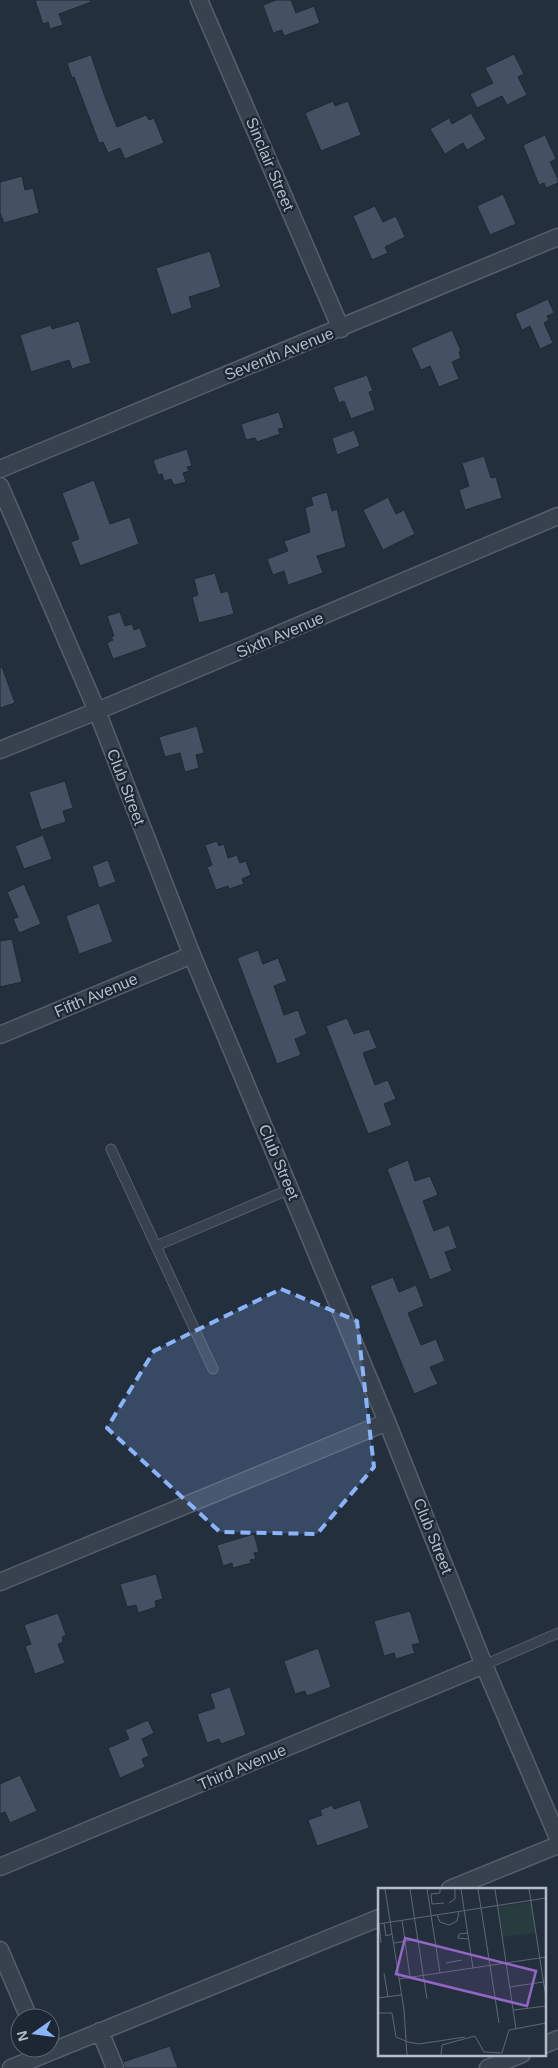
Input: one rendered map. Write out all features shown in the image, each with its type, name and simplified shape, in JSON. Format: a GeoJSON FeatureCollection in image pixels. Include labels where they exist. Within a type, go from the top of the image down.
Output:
{"type":"FeatureCollection","features":[{"type":"Feature","properties":{"kind":"street","name":"Sinclair Street"},"geometry":{"type":"LineString","coordinates":[[199,0],[340,329]]}},
{"type":"Feature","properties":{"kind":"street","name":"Seventh Avenue"},"geometry":{"type":"LineString","coordinates":[[0,469],[558,237]]}},
{"type":"Feature","properties":{"kind":"street","name":"Club Street"},"geometry":{"type":"LineString","coordinates":[[0,486],[97,711],[192,955],[387,1422],[484,1665],[558,1838]]}},
{"type":"Feature","properties":{"kind":"street","name":"Sixth Avenue"},"geometry":{"type":"LineString","coordinates":[[0,750],[97,711],[558,516]]}},
{"type":"Feature","properties":{"kind":"street","name":"Fifth Avenue"},"geometry":{"type":"LineString","coordinates":[[0,1035],[192,955]]}},
{"type":"Feature","properties":{"kind":"street"},"geometry":{"type":"LineString","coordinates":[[0,1582],[387,1422]]}},
{"type":"Feature","properties":{"kind":"street","name":"Third Avenue"},"geometry":{"type":"LineString","coordinates":[[0,1867],[484,1665]]}},
{"type":"Feature","properties":{"kind":"street"},"geometry":{"type":"LineString","coordinates":[[452,1888],[558,1845]]}},
{"type":"Feature","properties":{"kind":"street"},"geometry":{"type":"LineString","coordinates":[[60,2050],[100,2031],[378,1918]]}},
{"type":"Feature","properties":{"kind":"street"},"geometry":{"type":"LineString","coordinates":[[0,1950],[25,2008]]}},
{"type":"Feature","properties":{"kind":"street"},"geometry":{"type":"LineString","coordinates":[[100,2031],[116,2068]]}},
{"type":"Feature","properties":{"kind":"street"},"geometry":{"type":"LineString","coordinates":[[546,2044],[558,2039]]}},
{"type":"Feature","properties":{"kind":"street"},"geometry":{"type":"LineString","coordinates":[[488,2068],[517,2056]]}},
{"type":"Feature","properties":{"kind":"street"},"geometry":{"type":"LineString","coordinates":[[11,2068],[42,2058]]}},
{"type":"Feature","properties":{"kind":"lane"},"geometry":{"type":"LineString","coordinates":[[111,1150],[213,1370]]}},
{"type":"Feature","properties":{"kind":"lane"},"geometry":{"type":"LineString","coordinates":[[156,1246],[290,1189]]}},
{"type":"Feature","properties":{"kind":"lane"},"geometry":{"type":"LineString","coordinates":[[484,1665],[558,1633]]}},
{"type":"Feature","properties":{"kind":"highlighted area"},"geometry":{"type":"Polygon","coordinates":[[[281,1289],[357,1321],[374,1467],[317,1534],[220,1532],[107,1428],[154,1351],[281,1289]]]}},
{"type":"Feature","properties":{"kind":"building"},"geometry":{"type":"Polygon","coordinates":[[[35,0],[91,0],[91,2],[59,14],[63,25],[50,29],[48,22],[43,24],[35,0]]]}},
{"type":"Feature","properties":{"kind":"building"},"geometry":{"type":"Polygon","coordinates":[[[276,0],[291,0],[296,13],[314,6],[320,23],[284,36],[282,30],[273,33],[263,5],[276,0]]]}},
{"type":"Feature","properties":{"kind":"building"},"geometry":{"type":"Polygon","coordinates":[[[514,54],[524,74],[518,77],[527,95],[507,105],[502,96],[477,108],[470,94],[493,83],[485,68],[514,54]]]}},
{"type":"Feature","properties":{"kind":"building"},"geometry":{"type":"Polygon","coordinates":[[[91,55],[117,127],[146,115],[149,120],[154,118],[164,143],[125,159],[120,148],[108,153],[103,142],[99,143],[67,63],[91,55]]]}},
{"type":"Feature","properties":{"kind":"building"},"geometry":{"type":"Polygon","coordinates":[[[333,101],[335,106],[348,101],[361,135],[321,151],[305,113],[333,101]]]}},
{"type":"Feature","properties":{"kind":"building"},"geometry":{"type":"Polygon","coordinates":[[[471,113],[486,139],[467,150],[463,143],[445,154],[430,129],[449,118],[452,124],[471,113]]]}},
{"type":"Feature","properties":{"kind":"building"},"geometry":{"type":"Polygon","coordinates":[[[545,135],[556,159],[550,162],[558,179],[558,183],[546,188],[544,183],[539,185],[523,145],[545,135]]]}},
{"type":"Feature","properties":{"kind":"building"},"geometry":{"type":"Polygon","coordinates":[[[22,176],[25,190],[33,188],[39,213],[4,223],[0,213],[0,182],[22,176]]]}},
{"type":"Feature","properties":{"kind":"building"},"geometry":{"type":"Polygon","coordinates":[[[503,194],[516,224],[490,235],[477,206],[503,194]]]}},
{"type":"Feature","properties":{"kind":"building"},"geometry":{"type":"Polygon","coordinates":[[[375,206],[383,222],[396,216],[405,237],[385,247],[388,253],[372,260],[353,216],[375,206]]]}},
{"type":"Feature","properties":{"kind":"building"},"geometry":{"type":"Polygon","coordinates":[[[210,251],[221,287],[189,297],[192,308],[171,315],[156,268],[210,251]]]}},
{"type":"Feature","properties":{"kind":"building"},"geometry":{"type":"Polygon","coordinates":[[[548,299],[554,313],[547,316],[549,320],[544,323],[553,343],[540,349],[530,326],[522,330],[515,314],[548,299]]]}},
{"type":"Feature","properties":{"kind":"building"},"geometry":{"type":"Polygon","coordinates":[[[79,321],[91,363],[72,369],[69,360],[31,372],[20,335],[51,325],[52,329],[79,321]]]}},
{"type":"Feature","properties":{"kind":"building"},"geometry":{"type":"Polygon","coordinates":[[[452,330],[461,351],[459,352],[461,358],[452,362],[459,379],[439,387],[430,366],[421,370],[411,348],[452,330]]]}},
{"type":"Feature","properties":{"kind":"building"},"geometry":{"type":"Polygon","coordinates":[[[367,375],[373,391],[369,392],[375,410],[351,419],[344,401],[339,403],[333,387],[367,375]]]}},
{"type":"Feature","properties":{"kind":"building"},"geometry":{"type":"Polygon","coordinates":[[[279,412],[284,428],[278,429],[280,434],[257,442],[255,438],[246,440],[241,424],[279,412]]]}},
{"type":"Feature","properties":{"kind":"building"},"geometry":{"type":"Polygon","coordinates":[[[354,430],[360,446],[337,455],[332,438],[354,430]]]}},
{"type":"Feature","properties":{"kind":"building"},"geometry":{"type":"Polygon","coordinates":[[[187,449],[192,466],[187,467],[189,471],[183,473],[186,482],[174,485],[171,479],[164,481],[162,474],[158,475],[153,460],[187,449]]]}},
{"type":"Feature","properties":{"kind":"building"},"geometry":{"type":"Polygon","coordinates":[[[484,456],[491,478],[496,477],[502,498],[465,510],[459,490],[469,486],[462,463],[484,456]]]}},
{"type":"Feature","properties":{"kind":"building"},"geometry":{"type":"Polygon","coordinates":[[[94,480],[110,524],[130,517],[139,544],[80,566],[71,542],[79,539],[62,493],[94,480]]]}},
{"type":"Feature","properties":{"kind":"building"},"geometry":{"type":"Polygon","coordinates":[[[327,492],[332,511],[337,509],[346,547],[317,556],[323,573],[288,585],[284,571],[273,575],[267,559],[288,551],[284,541],[310,532],[305,508],[313,505],[311,497],[327,492]]]}},
{"type":"Feature","properties":{"kind":"building"},"geometry":{"type":"Polygon","coordinates":[[[388,497],[396,514],[404,510],[415,534],[383,550],[363,510],[388,497]]]}},
{"type":"Feature","properties":{"kind":"building"},"geometry":{"type":"Polygon","coordinates":[[[215,573],[221,593],[228,591],[234,614],[199,623],[192,597],[198,595],[194,579],[215,573]]]}},
{"type":"Feature","properties":{"kind":"building"},"geometry":{"type":"Polygon","coordinates":[[[120,612],[125,626],[132,624],[134,630],[140,628],[147,647],[113,659],[107,643],[113,640],[111,637],[114,636],[107,616],[120,612]]]}},
{"type":"Feature","properties":{"kind":"building"},"geometry":{"type":"Polygon","coordinates":[[[0,667],[2,667],[15,703],[0,708],[0,667]]]}},
{"type":"Feature","properties":{"kind":"building"},"geometry":{"type":"Polygon","coordinates":[[[197,726],[204,753],[196,755],[199,768],[185,772],[180,753],[165,757],[159,737],[197,726]]]}},
{"type":"Feature","properties":{"kind":"building"},"geometry":{"type":"Polygon","coordinates":[[[65,781],[73,808],[63,811],[66,822],[41,830],[29,792],[65,781]]]}},
{"type":"Feature","properties":{"kind":"building"},"geometry":{"type":"Polygon","coordinates":[[[43,835],[52,859],[24,869],[15,846],[43,835]]]}},
{"type":"Feature","properties":{"kind":"building"},"geometry":{"type":"Polygon","coordinates":[[[217,841],[219,846],[224,844],[228,858],[237,855],[240,863],[246,861],[251,875],[242,879],[244,884],[229,889],[228,886],[216,890],[207,867],[212,865],[205,845],[217,841]]]}},
{"type":"Feature","properties":{"kind":"building"},"geometry":{"type":"Polygon","coordinates":[[[108,860],[116,882],[99,888],[92,866],[108,860]]]}},
{"type":"Feature","properties":{"kind":"building"},"geometry":{"type":"Polygon","coordinates":[[[24,884],[41,924],[19,933],[13,919],[18,917],[7,892],[24,884]]]}},
{"type":"Feature","properties":{"kind":"building"},"geometry":{"type":"Polygon","coordinates":[[[99,903],[113,942],[79,954],[66,916],[99,903]]]}},
{"type":"Feature","properties":{"kind":"building"},"geometry":{"type":"Polygon","coordinates":[[[12,939],[22,982],[0,987],[0,941],[12,939]]]}},
{"type":"Feature","properties":{"kind":"building"},"geometry":{"type":"Polygon","coordinates":[[[258,950],[263,964],[278,958],[287,981],[274,986],[284,1015],[298,1010],[307,1034],[295,1039],[301,1055],[277,1064],[237,958],[258,950]]]}},
{"type":"Feature","properties":{"kind":"building"},"geometry":{"type":"Polygon","coordinates":[[[347,1018],[354,1034],[369,1029],[377,1048],[363,1053],[375,1085],[388,1080],[396,1099],[384,1104],[392,1125],[368,1134],[326,1026],[347,1018]]]}},
{"type":"Feature","properties":{"kind":"building"},"geometry":{"type":"Polygon","coordinates":[[[408,1160],[415,1181],[430,1176],[438,1195],[423,1201],[434,1231],[449,1225],[457,1248],[445,1252],[452,1271],[430,1280],[387,1169],[408,1160]]]}},
{"type":"Feature","properties":{"kind":"building"},"geometry":{"type":"Polygon","coordinates":[[[393,1277],[399,1292],[416,1285],[424,1306],[408,1313],[421,1345],[436,1339],[445,1361],[430,1367],[438,1384],[414,1394],[370,1286],[393,1277]]]}},
{"type":"Feature","properties":{"kind":"building"},"geometry":{"type":"Polygon","coordinates":[[[254,1534],[259,1552],[254,1553],[256,1559],[250,1560],[251,1563],[233,1568],[232,1563],[223,1566],[217,1545],[254,1534]]]}},
{"type":"Feature","properties":{"kind":"building"},"geometry":{"type":"Polygon","coordinates":[[[156,1574],[163,1599],[155,1601],[156,1607],[138,1613],[136,1605],[127,1607],[120,1584],[156,1574]]]}},
{"type":"Feature","properties":{"kind":"building"},"geometry":{"type":"Polygon","coordinates":[[[410,1611],[420,1643],[412,1645],[415,1653],[396,1659],[394,1653],[384,1656],[374,1621],[410,1611]]]}},
{"type":"Feature","properties":{"kind":"building"},"geometry":{"type":"Polygon","coordinates":[[[58,1613],[66,1635],[62,1637],[63,1642],[58,1644],[65,1663],[35,1674],[25,1646],[31,1644],[24,1625],[58,1613]]]}},
{"type":"Feature","properties":{"kind":"building"},"geometry":{"type":"Polygon","coordinates":[[[318,1648],[331,1687],[307,1696],[305,1691],[295,1694],[284,1661],[318,1648]]]}},
{"type":"Feature","properties":{"kind":"building"},"geometry":{"type":"Polygon","coordinates":[[[230,1687],[246,1735],[221,1744],[219,1739],[207,1743],[197,1714],[215,1708],[210,1694],[230,1687]]]}},
{"type":"Feature","properties":{"kind":"building"},"geometry":{"type":"Polygon","coordinates":[[[148,1720],[154,1733],[142,1739],[149,1756],[142,1759],[145,1767],[120,1778],[108,1748],[129,1739],[125,1730],[148,1720]]]}},
{"type":"Feature","properties":{"kind":"building"},"geometry":{"type":"Polygon","coordinates":[[[20,1775],[37,1811],[10,1823],[5,1812],[0,1814],[0,1784],[20,1775]]]}},
{"type":"Feature","properties":{"kind":"building"},"geometry":{"type":"Polygon","coordinates":[[[360,1800],[369,1828],[317,1846],[308,1820],[322,1815],[320,1810],[332,1805],[334,1809],[360,1800]]]}},
{"type":"Feature","properties":{"kind":"building"},"geometry":{"type":"Polygon","coordinates":[[[170,2046],[178,2068],[125,2068],[123,2062],[170,2046]]]}}]}
